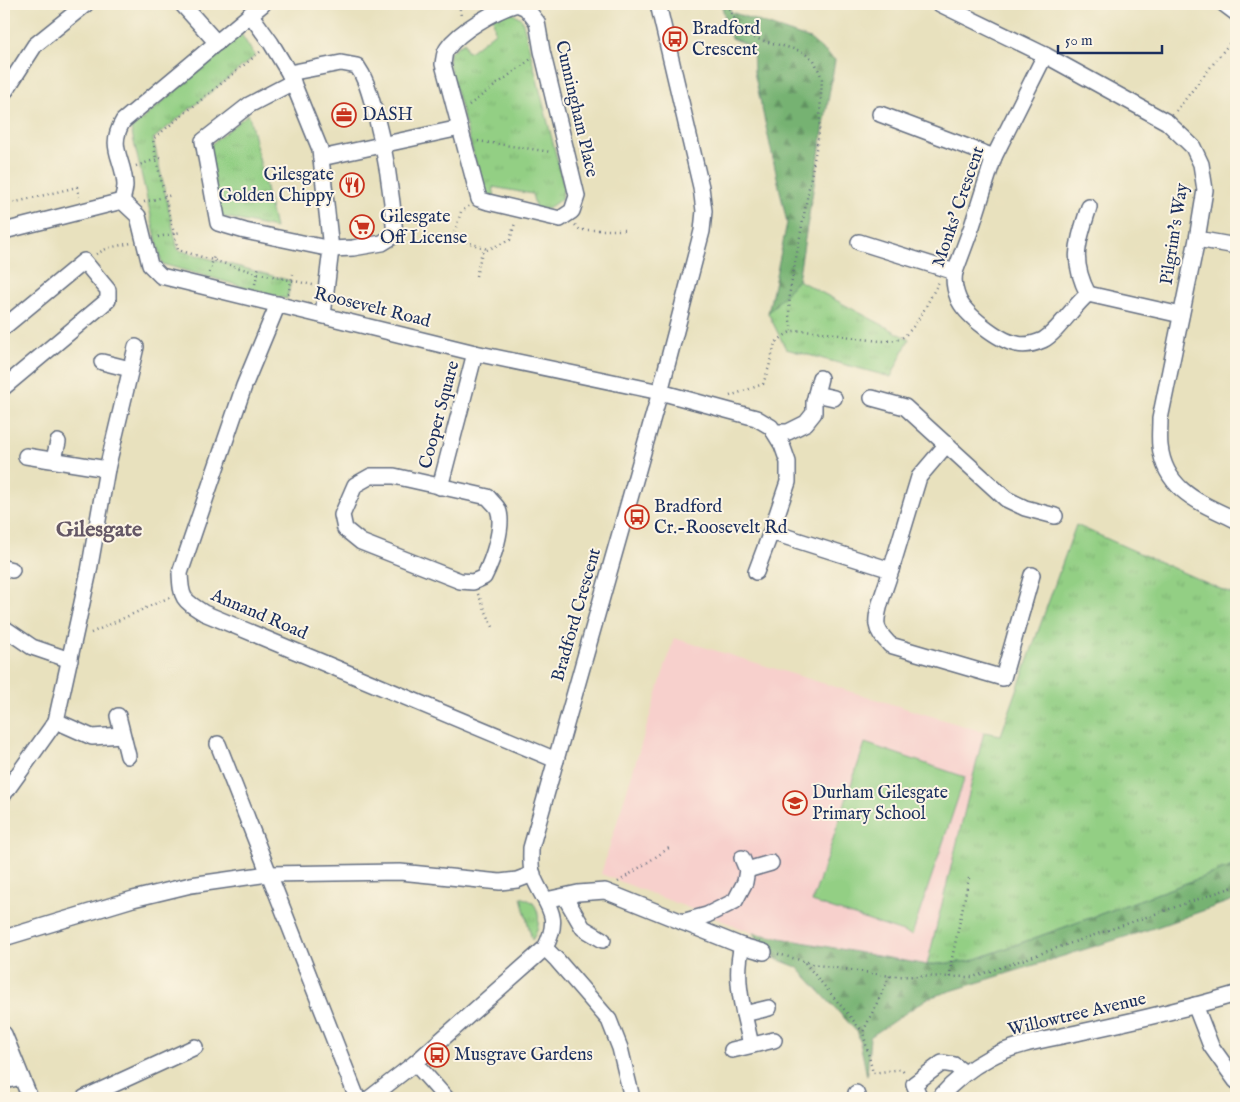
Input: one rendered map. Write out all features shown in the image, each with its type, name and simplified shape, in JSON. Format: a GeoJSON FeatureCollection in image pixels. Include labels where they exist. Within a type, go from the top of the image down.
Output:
{"type":"FeatureCollection","features":[{"type":"Feature","properties":{"kind":"street"},"geometry":{"type":"LineString","coordinates":[[6,90],[35,45],[86,4]]}},
{"type":"Feature","properties":{"kind":"street"},"geometry":{"type":"LineString","coordinates":[[182,4],[217,43]]}},
{"type":"Feature","properties":{"kind":"street"},"geometry":{"type":"LineString","coordinates":[[4,231],[83,211],[126,204],[125,186],[116,146],[116,132],[123,121],[263,4]]}},
{"type":"Feature","properties":{"kind":"street","name":"Cunningham Place"},"geometry":{"type":"LineString","coordinates":[[479,199],[443,64],[446,50],[464,32],[494,12],[517,4],[526,8],[537,22],[542,51],[568,155],[577,196],[572,211],[565,215]]}},
{"type":"Feature","properties":{"kind":"street","name":"Bradford Crescent"},"geometry":{"type":"LineString","coordinates":[[533,874],[530,862],[532,848],[660,392],[702,231],[704,211],[702,187],[658,4]]}},
{"type":"Feature","properties":{"kind":"street","name":"Pilgrim's Way"},"geometry":{"type":"LineString","coordinates":[[940,4],[1045,55],[1167,122],[1192,147],[1201,164],[1205,190],[1197,239],[1160,419],[1160,447],[1167,469],[1175,484],[1192,499],[1236,520]]}},
{"type":"Feature","properties":{"kind":"street"},"geometry":{"type":"LineString","coordinates":[[1224,4],[1236,13]]}},
{"type":"Feature","properties":{"kind":"street"},"geometry":{"type":"LineString","coordinates":[[250,14],[271,43],[291,77],[320,149],[331,249],[322,315]]}},
{"type":"Feature","properties":{"kind":"street","name":"Monks' Crescent"},"geometry":{"type":"LineString","coordinates":[[1045,55],[994,157],[972,226],[950,271],[958,300],[974,319],[997,336],[1014,344],[1027,345],[1044,340],[1088,294]]}},
{"type":"Feature","properties":{"kind":"street"},"geometry":{"type":"LineString","coordinates":[[341,63],[357,66],[365,77],[384,145],[392,191],[395,235],[382,243],[353,248],[331,249],[245,231],[218,223],[203,141],[249,105],[291,77],[341,63]]}},
{"type":"Feature","properties":{"kind":"street"},"geometry":{"type":"LineString","coordinates":[[880,114],[994,157]]}},
{"type":"Feature","properties":{"kind":"street"},"geometry":{"type":"LineString","coordinates":[[321,158],[460,127]]}},
{"type":"Feature","properties":{"kind":"street"},"geometry":{"type":"LineString","coordinates":[[479,199],[560,219],[565,215]]}},
{"type":"Feature","properties":{"kind":"street","name":"Roosevelt Road"},"geometry":{"type":"LineString","coordinates":[[126,204],[138,216],[150,264],[161,276],[475,353],[660,392]]}},
{"type":"Feature","properties":{"kind":"street"},"geometry":{"type":"LineString","coordinates":[[1089,207],[1076,255],[1078,268],[1088,294],[1181,315]]}},
{"type":"Feature","properties":{"kind":"street"},"geometry":{"type":"LineString","coordinates":[[1197,239],[1236,246]]}},
{"type":"Feature","properties":{"kind":"street"},"geometry":{"type":"LineString","coordinates":[[860,242],[950,271]]}},
{"type":"Feature","properties":{"kind":"street"},"geometry":{"type":"LineString","coordinates":[[4,327],[84,261],[108,290],[108,300],[4,387]]}},
{"type":"Feature","properties":{"kind":"street"},"geometry":{"type":"LineString","coordinates":[[180,592],[180,573],[244,386],[282,305]]}},
{"type":"Feature","properties":{"kind":"street"},"geometry":{"type":"LineString","coordinates":[[4,794],[56,722],[107,469],[136,346]]}},
{"type":"Feature","properties":{"kind":"street","name":"Cooper Square"},"geometry":{"type":"LineString","coordinates":[[440,487],[475,353]]}},
{"type":"Feature","properties":{"kind":"street"},"geometry":{"type":"LineString","coordinates":[[102,362],[130,369]]}},
{"type":"Feature","properties":{"kind":"street"},"geometry":{"type":"LineString","coordinates":[[774,432],[788,432],[806,424],[814,413],[820,378]]}},
{"type":"Feature","properties":{"kind":"street"},"geometry":{"type":"LineString","coordinates":[[660,392],[756,418],[770,427],[782,445],[788,462],[788,482],[756,572]]}},
{"type":"Feature","properties":{"kind":"street"},"geometry":{"type":"LineString","coordinates":[[816,394],[834,398]]}},
{"type":"Feature","properties":{"kind":"street"},"geometry":{"type":"LineString","coordinates":[[872,398],[905,407],[1006,498],[1025,508],[1055,516]]}},
{"type":"Feature","properties":{"kind":"street"},"geometry":{"type":"LineString","coordinates":[[54,459],[58,442]]}},
{"type":"Feature","properties":{"kind":"street"},"geometry":{"type":"LineString","coordinates":[[947,444],[919,477],[878,615],[877,626],[881,635],[890,645],[1003,678],[1032,575]]}},
{"type":"Feature","properties":{"kind":"street"},"geometry":{"type":"LineString","coordinates":[[26,456],[107,469]]}},
{"type":"Feature","properties":{"kind":"street","name":"Cooper Square"},"geometry":{"type":"LineString","coordinates":[[371,476],[394,476],[488,497],[498,508],[501,524],[484,577],[473,582],[460,581],[361,542],[345,529],[342,515],[355,485],[371,476]]}},
{"type":"Feature","properties":{"kind":"street"},"geometry":{"type":"LineString","coordinates":[[771,532],[891,570]]}},
{"type":"Feature","properties":{"kind":"street","name":"Annand Road"},"geometry":{"type":"LineString","coordinates":[[180,592],[188,603],[204,613],[556,760]]}},
{"type":"Feature","properties":{"kind":"street"},"geometry":{"type":"LineString","coordinates":[[4,628],[32,647],[70,660]]}},
{"type":"Feature","properties":{"kind":"street"},"geometry":{"type":"LineString","coordinates":[[118,716],[128,756]]}},
{"type":"Feature","properties":{"kind":"street"},"geometry":{"type":"LineString","coordinates":[[56,722],[92,738],[122,735]]}},
{"type":"Feature","properties":{"kind":"street"},"geometry":{"type":"LineString","coordinates":[[218,744],[357,1098]]}},
{"type":"Feature","properties":{"kind":"street"},"geometry":{"type":"LineString","coordinates":[[682,922],[707,915],[736,901],[745,882],[744,864],[771,863]]}},
{"type":"Feature","properties":{"kind":"street"},"geometry":{"type":"LineString","coordinates":[[4,938],[133,899],[181,888],[268,874],[400,872],[500,882],[517,880],[533,874],[551,911],[553,926],[544,948],[414,1063],[370,1098]]}},
{"type":"Feature","properties":{"kind":"street"},"geometry":{"type":"LineString","coordinates":[[546,900],[578,893],[605,891],[742,946],[764,952]]}},
{"type":"Feature","properties":{"kind":"street"},"geometry":{"type":"LineString","coordinates":[[565,896],[583,928],[603,940]]}},
{"type":"Feature","properties":{"kind":"street"},"geometry":{"type":"LineString","coordinates":[[742,946],[738,961],[738,983],[752,1046]]}},
{"type":"Feature","properties":{"kind":"street"},"geometry":{"type":"LineString","coordinates":[[544,948],[557,960],[609,1020],[620,1048],[632,1098]]}},
{"type":"Feature","properties":{"kind":"street","name":"Willowtree Avenue"},"geometry":{"type":"LineString","coordinates":[[939,1098],[965,1073],[990,1057],[1018,1046],[1161,1014],[1236,994]]}},
{"type":"Feature","properties":{"kind":"street"},"geometry":{"type":"LineString","coordinates":[[1195,1005],[1211,1046],[1236,1081]]}},
{"type":"Feature","properties":{"kind":"street"},"geometry":{"type":"LineString","coordinates":[[744,1014],[769,1008]]}},
{"type":"Feature","properties":{"kind":"street"},"geometry":{"type":"LineString","coordinates":[[4,1034],[30,1098]]}},
{"type":"Feature","properties":{"kind":"street"},"geometry":{"type":"LineString","coordinates":[[732,1050],[774,1040]]}},
{"type":"Feature","properties":{"kind":"street"},"geometry":{"type":"LineString","coordinates":[[84,1098],[195,1047]]}},
{"type":"Feature","properties":{"kind":"street"},"geometry":{"type":"LineString","coordinates":[[414,1063],[446,1098]]}},
{"type":"Feature","properties":{"kind":"street"},"geometry":{"type":"LineString","coordinates":[[917,1091],[942,1063],[954,1064],[965,1073]]}},
{"type":"Feature","properties":{"kind":"street"},"geometry":{"type":"LineString","coordinates":[[4,1081],[21,1077]]}},
{"type":"Feature","properties":{"kind":"path"},"geometry":{"type":"LineString","coordinates":[[727,4],[740,30],[754,38],[801,51],[814,60],[822,78],[819,133],[791,284],[789,315],[792,331]]}},
{"type":"Feature","properties":{"kind":"path"},"geometry":{"type":"LineString","coordinates":[[1167,122],[1236,35]]}},
{"type":"Feature","properties":{"kind":"path"},"geometry":{"type":"LineString","coordinates":[[460,127],[542,51]]}},
{"type":"Feature","properties":{"kind":"path"},"geometry":{"type":"LineString","coordinates":[[460,127],[568,155]]}},
{"type":"Feature","properties":{"kind":"path"},"geometry":{"type":"LineString","coordinates":[[122,170],[163,157]]}},
{"type":"Feature","properties":{"kind":"path"},"geometry":{"type":"LineString","coordinates":[[4,205],[77,186],[83,211]]}},
{"type":"Feature","properties":{"kind":"path"},"geometry":{"type":"LineString","coordinates":[[126,204],[172,194]]}},
{"type":"Feature","properties":{"kind":"path"},"geometry":{"type":"LineString","coordinates":[[479,199],[461,212],[453,237],[488,249]]}},
{"type":"Feature","properties":{"kind":"path"},"geometry":{"type":"LineString","coordinates":[[476,276],[482,252],[510,240],[519,209]]}},
{"type":"Feature","properties":{"kind":"path"},"geometry":{"type":"LineString","coordinates":[[565,215],[580,230],[624,230]]}},
{"type":"Feature","properties":{"kind":"path"},"geometry":{"type":"LineString","coordinates":[[84,261],[108,248],[181,232]]}},
{"type":"Feature","properties":{"kind":"path"},"geometry":{"type":"LineString","coordinates":[[205,286],[214,256]]}},
{"type":"Feature","properties":{"kind":"path"},"geometry":{"type":"LineString","coordinates":[[251,297],[259,266]]}},
{"type":"Feature","properties":{"kind":"path"},"geometry":{"type":"LineString","coordinates":[[719,407],[731,396],[763,384],[775,343],[792,331],[843,335],[888,342],[902,338],[912,328],[950,271]]}},
{"type":"Feature","properties":{"kind":"path"},"geometry":{"type":"LineString","coordinates":[[282,305],[293,274]]}},
{"type":"Feature","properties":{"kind":"path"},"geometry":{"type":"LineString","coordinates":[[473,582],[492,627]]}},
{"type":"Feature","properties":{"kind":"path"},"geometry":{"type":"LineString","coordinates":[[74,640],[180,592]]}},
{"type":"Feature","properties":{"kind":"path"},"geometry":{"type":"LineString","coordinates":[[605,891],[672,846]]}},
{"type":"Feature","properties":{"kind":"path"},"geometry":{"type":"LineString","coordinates":[[950,977],[951,962],[969,878]]}},
{"type":"Feature","properties":{"kind":"path"},"geometry":{"type":"LineString","coordinates":[[764,952],[804,962],[890,976],[973,977],[1236,886]]}},
{"type":"Feature","properties":{"kind":"path"},"geometry":{"type":"LineString","coordinates":[[804,962],[863,1032],[873,1073],[902,1069],[917,1091]]}},
{"type":"Feature","properties":{"kind":"path"},"geometry":{"type":"LineString","coordinates":[[863,1032],[890,976]]}},
{"type":"Feature","properties":{"kind":"shaded area","name":"Durham Gilesgate Primary School"},"geometry":{"type":"Polygon","coordinates":[[[674,638],[984,732],[927,965],[753,933],[601,874],[674,638]]]}},
{"type":"Feature","properties":{"kind":"green space"},"geometry":{"type":"Polygon","coordinates":[[[721,4],[729,4],[731,12],[810,39],[835,60],[798,280],[768,313],[787,223],[754,72],[753,47],[731,38],[721,4]]]}},
{"type":"Feature","properties":{"kind":"green space"},"geometry":{"type":"Polygon","coordinates":[[[510,11],[522,19],[564,187],[561,199],[546,210],[536,209],[532,194],[493,187],[495,198],[485,196],[449,65],[450,52],[464,42],[467,52],[471,51],[495,32],[493,17],[510,11]]]}},
{"type":"Feature","properties":{"kind":"green space"},"geometry":{"type":"Polygon","coordinates":[[[241,34],[255,56],[153,139],[178,250],[291,281],[287,299],[162,264],[131,129],[241,34]]]}},
{"type":"Feature","properties":{"kind":"green space"},"geometry":{"type":"Polygon","coordinates":[[[248,114],[275,228],[219,216],[209,146],[248,114]]]}},
{"type":"Feature","properties":{"kind":"green space"},"geometry":{"type":"Polygon","coordinates":[[[798,280],[909,339],[891,377],[786,349],[768,313],[798,280]]]}},
{"type":"Feature","properties":{"kind":"green space"},"geometry":{"type":"Polygon","coordinates":[[[1076,525],[1236,596],[1236,865],[971,961],[927,965],[984,732],[1001,735],[1076,525]]]}},
{"type":"Feature","properties":{"kind":"green space"},"geometry":{"type":"Polygon","coordinates":[[[865,743],[965,777],[912,935],[812,902],[865,743]]]}},
{"type":"Feature","properties":{"kind":"green space"},"geometry":{"type":"Polygon","coordinates":[[[1236,865],[1236,899],[1157,927],[928,998],[870,1037],[867,1076],[858,1033],[797,967],[776,959],[753,933],[927,965],[971,961],[1236,865]]]}},
{"type":"Feature","properties":{"kind":"green space"},"geometry":{"type":"Polygon","coordinates":[[[521,897],[532,902],[537,911],[538,926],[532,940],[521,897]]]}},
{"type":"Feature","properties":{"kind":"place","name":"Bradford Crescent"},"geometry":{"type":"Point","coordinates":[675,39]}},
{"type":"Feature","properties":{"kind":"place","name":"DASH"},"geometry":{"type":"Point","coordinates":[344,115]}},
{"type":"Feature","properties":{"kind":"place","name":"Gilesgate Golden Chippy"},"geometry":{"type":"Point","coordinates":[352,185]}},
{"type":"Feature","properties":{"kind":"place","name":"Gilesgate Off License"},"geometry":{"type":"Point","coordinates":[362,227]}},
{"type":"Feature","properties":{"kind":"place","name":"Bradford Cr.-Roosevelt Rd"},"geometry":{"type":"Point","coordinates":[637,517]}},
{"type":"Feature","properties":{"kind":"place","name":"Durham Gilesgate Primary School"},"geometry":{"type":"Point","coordinates":[795,803]}},
{"type":"Feature","properties":{"kind":"place","name":"Musgrave Gardens"},"geometry":{"type":"Point","coordinates":[437,1055]}},
{"type":"Feature","properties":{"kind":"district","name":"Gilesgate"},"geometry":{"type":"Point","coordinates":[99,530]}}]}
